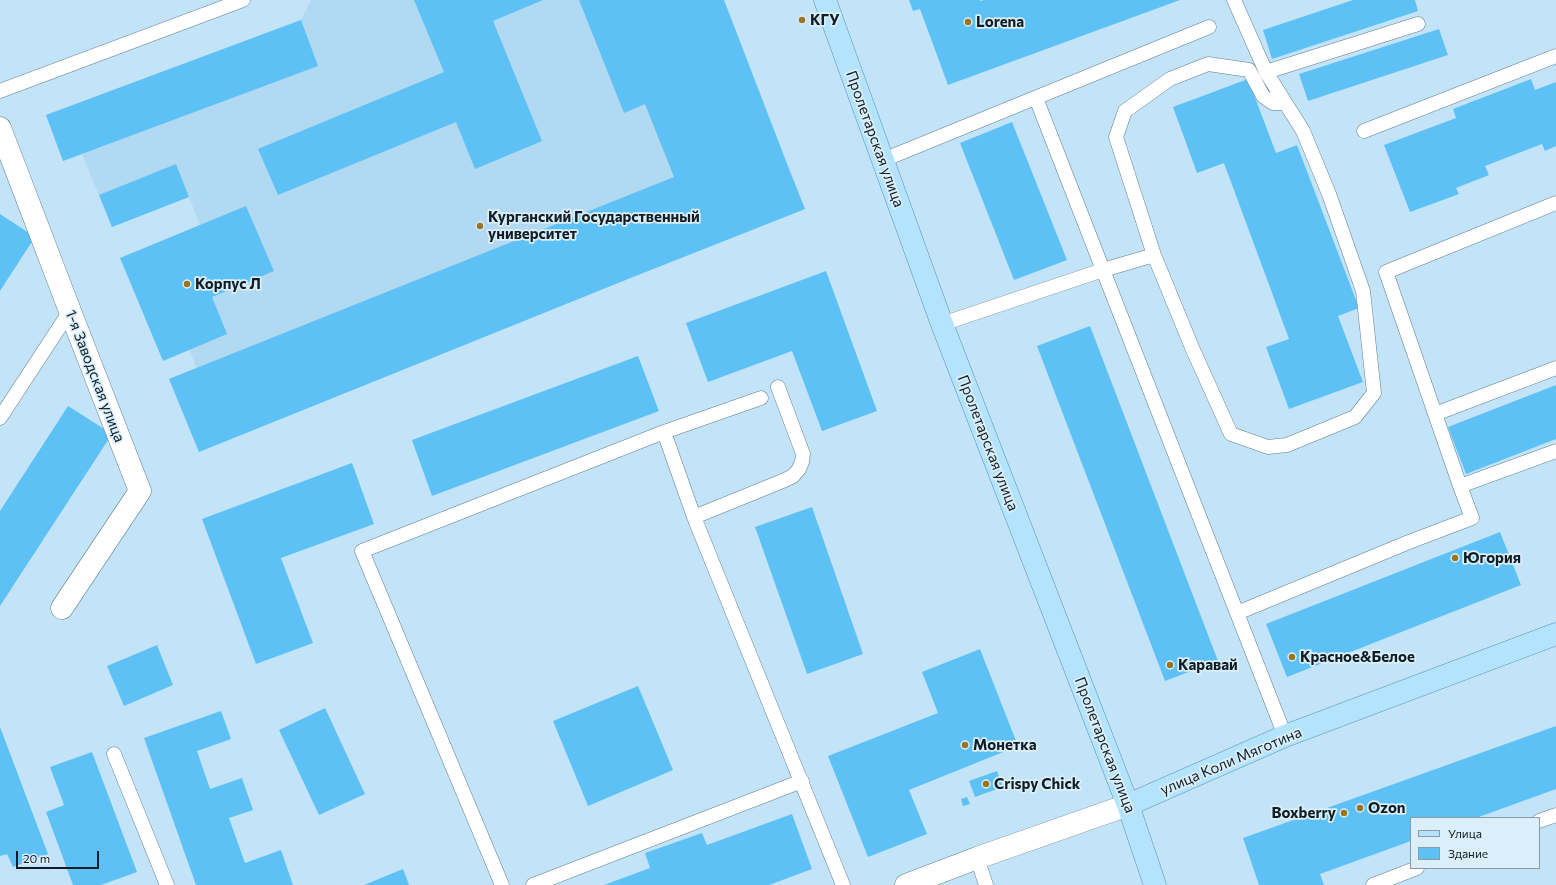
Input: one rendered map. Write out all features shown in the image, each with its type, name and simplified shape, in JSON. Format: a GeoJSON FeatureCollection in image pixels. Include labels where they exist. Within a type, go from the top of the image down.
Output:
{"type":"FeatureCollection","features":[{"type":"Feature","properties":{"kind":"main road","name":"Пролетарская улица"},"geometry":{"type":"LineString","coordinates":[[825,0],[942,324],[1128,805],[1155,885]]}},
{"type":"Feature","properties":{"kind":"main road","name":"улица Коли Мяготина"},"geometry":{"type":"LineString","coordinates":[[1128,805],[1285,736],[1556,634]]}},
{"type":"Feature","properties":{"kind":"street","name":"1-я Заводская улица"},"geometry":{"type":"LineString","coordinates":[[0,128],[140,491],[62,608]]}},
{"type":"Feature","properties":{"kind":"street","name":"улица Коли Мяготина"},"geometry":{"type":"LineString","coordinates":[[906,885],[977,858],[1128,805]]}},
{"type":"Feature","properties":{"kind":"lane"},"geometry":{"type":"LineString","coordinates":[[0,91],[243,0]]}},
{"type":"Feature","properties":{"kind":"lane"},"geometry":{"type":"LineString","coordinates":[[1234,0],[1266,72],[1285,103],[1306,138],[1329,194],[1363,291],[1374,392],[1355,417],[1287,445],[1268,447],[1231,434],[1193,350],[1154,255],[1116,137],[1125,111],[1170,79],[1208,64],[1249,70],[1264,96],[1273,103],[1285,103]]}},
{"type":"Feature","properties":{"kind":"lane"},"geometry":{"type":"LineString","coordinates":[[1266,72],[1418,24]]}},
{"type":"Feature","properties":{"kind":"lane"},"geometry":{"type":"LineString","coordinates":[[883,160],[1209,27]]}},
{"type":"Feature","properties":{"kind":"lane"},"geometry":{"type":"LineString","coordinates":[[1364,131],[1556,56]]}},
{"type":"Feature","properties":{"kind":"lane"},"geometry":{"type":"LineString","coordinates":[[1036,98],[1285,736]]}},
{"type":"Feature","properties":{"kind":"lane"},"geometry":{"type":"LineString","coordinates":[[1237,613],[1409,542],[1472,518],[1386,272],[1556,203]]}},
{"type":"Feature","properties":{"kind":"lane"},"geometry":{"type":"LineString","coordinates":[[942,324],[1103,270],[1154,255]]}},
{"type":"Feature","properties":{"kind":"lane"},"geometry":{"type":"LineString","coordinates":[[0,418],[70,312]]}},
{"type":"Feature","properties":{"kind":"lane"},"geometry":{"type":"LineString","coordinates":[[1435,414],[1556,368]]}},
{"type":"Feature","properties":{"kind":"lane"},"geometry":{"type":"LineString","coordinates":[[694,517],[785,480],[793,476],[799,469],[803,454],[778,387]]}},
{"type":"Feature","properties":{"kind":"lane"},"geometry":{"type":"LineString","coordinates":[[502,885],[362,551],[664,432],[761,398]]}},
{"type":"Feature","properties":{"kind":"lane"},"geometry":{"type":"LineString","coordinates":[[664,432],[694,517],[843,885]]}},
{"type":"Feature","properties":{"kind":"lane"},"geometry":{"type":"LineString","coordinates":[[1460,486],[1556,451]]}},
{"type":"Feature","properties":{"kind":"lane"},"geometry":{"type":"LineString","coordinates":[[114,754],[167,885]]}},
{"type":"Feature","properties":{"kind":"lane"},"geometry":{"type":"LineString","coordinates":[[533,885],[802,781]]}},
{"type":"Feature","properties":{"kind":"lane"},"geometry":{"type":"LineString","coordinates":[[1540,821],[1556,815]]}},
{"type":"Feature","properties":{"kind":"lane"},"geometry":{"type":"LineString","coordinates":[[977,858],[986,885]]}},
{"type":"Feature","properties":{"kind":"lane"},"geometry":{"type":"LineString","coordinates":[[1373,885],[1414,869]]}},
{"type":"Feature","properties":{"kind":"shaded area","name":"Курганский Государственный университет"},"geometry":{"type":"Polygon","coordinates":[[[311,0],[724,0],[805,209],[199,452],[169,379],[196,368],[190,350],[120,258],[200,225],[189,197],[112,227],[82,154],[63,161],[46,115],[301,20],[311,0]]]}},
{"type":"Feature","properties":{"kind":"building"},"geometry":{"type":"Polygon","coordinates":[[[414,0],[543,0],[493,21],[542,141],[475,169],[456,122],[278,195],[258,149],[444,72],[414,0]]]}},
{"type":"Feature","properties":{"kind":"building"},"geometry":{"type":"Polygon","coordinates":[[[579,0],[724,0],[805,209],[199,452],[169,379],[674,177],[645,104],[624,113],[579,0]]]}},
{"type":"Feature","properties":{"kind":"building"},"geometry":{"type":"Polygon","coordinates":[[[909,0],[1180,0],[948,85],[920,9],[913,11],[909,0]]]}},
{"type":"Feature","properties":{"kind":"building"},"geometry":{"type":"Polygon","coordinates":[[[1353,0],[1415,0],[1418,11],[1272,59],[1263,30],[1353,0]]]}},
{"type":"Feature","properties":{"kind":"building"},"geometry":{"type":"Polygon","coordinates":[[[301,20],[318,66],[63,161],[46,115],[301,20]]]}},
{"type":"Feature","properties":{"kind":"building"},"geometry":{"type":"Polygon","coordinates":[[[1439,29],[1448,55],[1308,101],[1299,74],[1439,29]]]}},
{"type":"Feature","properties":{"kind":"building"},"geometry":{"type":"Polygon","coordinates":[[[1248,79],[1276,153],[1297,145],[1359,308],[1338,316],[1363,382],[1289,409],[1266,347],[1289,339],[1224,163],[1197,173],[1173,107],[1248,79]]]}},
{"type":"Feature","properties":{"kind":"building"},"geometry":{"type":"Polygon","coordinates":[[[1531,79],[1535,90],[1556,82],[1556,146],[1545,151],[1542,144],[1485,166],[1489,175],[1456,188],[1459,194],[1410,212],[1384,145],[1456,118],[1453,109],[1531,79]]]}},
{"type":"Feature","properties":{"kind":"building"},"geometry":{"type":"Polygon","coordinates":[[[1012,122],[1067,260],[1014,280],[960,143],[1012,122]]]}},
{"type":"Feature","properties":{"kind":"building"},"geometry":{"type":"Polygon","coordinates":[[[176,164],[189,197],[112,227],[99,195],[176,164]]]}},
{"type":"Feature","properties":{"kind":"building","name":"Корпус Л"},"geometry":{"type":"Polygon","coordinates":[[[246,206],[274,271],[212,297],[227,334],[163,361],[120,258],[246,206]]]}},
{"type":"Feature","properties":{"kind":"building"},"geometry":{"type":"Polygon","coordinates":[[[0,214],[35,237],[0,291],[0,214]]]}},
{"type":"Feature","properties":{"kind":"building"},"geometry":{"type":"Polygon","coordinates":[[[826,271],[877,411],[822,431],[792,351],[708,382],[686,323],[826,271]]]}},
{"type":"Feature","properties":{"kind":"building"},"geometry":{"type":"Polygon","coordinates":[[[1090,326],[1218,661],[1165,681],[1037,346],[1090,326]]]}},
{"type":"Feature","properties":{"kind":"building"},"geometry":{"type":"Polygon","coordinates":[[[638,356],[659,411],[432,496],[412,440],[638,356]]]}},
{"type":"Feature","properties":{"kind":"building"},"geometry":{"type":"Polygon","coordinates":[[[1556,385],[1556,439],[1466,474],[1448,427],[1556,385]]]}},
{"type":"Feature","properties":{"kind":"building"},"geometry":{"type":"Polygon","coordinates":[[[68,406],[112,434],[0,606],[0,511],[68,406]]]}},
{"type":"Feature","properties":{"kind":"building"},"geometry":{"type":"Polygon","coordinates":[[[352,463],[374,524],[281,558],[313,643],[256,664],[202,519],[352,463]]]}},
{"type":"Feature","properties":{"kind":"building"},"geometry":{"type":"Polygon","coordinates":[[[812,507],[863,654],[807,674],[755,527],[812,507]]]}},
{"type":"Feature","properties":{"kind":"building"},"geometry":{"type":"Polygon","coordinates":[[[1500,532],[1521,585],[1287,677],[1266,624],[1500,532]]]}},
{"type":"Feature","properties":{"kind":"building"},"geometry":{"type":"Polygon","coordinates":[[[157,645],[173,685],[124,706],[107,666],[157,645]]]}},
{"type":"Feature","properties":{"kind":"building"},"geometry":{"type":"Polygon","coordinates":[[[980,649],[1018,746],[909,790],[927,834],[868,857],[828,756],[938,713],[922,672],[980,649]]]}},
{"type":"Feature","properties":{"kind":"building"},"geometry":{"type":"Polygon","coordinates":[[[638,686],[673,770],[588,806],[553,721],[638,686]]]}},
{"type":"Feature","properties":{"kind":"building"},"geometry":{"type":"Polygon","coordinates":[[[325,708],[365,794],[319,815],[279,730],[325,708]]]}},
{"type":"Feature","properties":{"kind":"building"},"geometry":{"type":"Polygon","coordinates":[[[221,711],[231,739],[197,751],[210,789],[242,778],[253,810],[229,818],[245,863],[281,850],[293,885],[196,885],[144,738],[221,711]]]}},
{"type":"Feature","properties":{"kind":"building"},"geometry":{"type":"Polygon","coordinates":[[[1556,726],[1556,789],[1479,817],[1410,817],[1410,841],[1320,874],[1324,885],[1259,885],[1243,838],[1556,726]]]}},
{"type":"Feature","properties":{"kind":"building"},"geometry":{"type":"Polygon","coordinates":[[[0,727],[48,854],[13,867],[7,854],[0,856],[0,727]]]}},
{"type":"Feature","properties":{"kind":"building"},"geometry":{"type":"Polygon","coordinates":[[[92,752],[137,872],[101,885],[73,885],[46,812],[64,805],[50,767],[92,752]]]}},
{"type":"Feature","properties":{"kind":"building"},"geometry":{"type":"Polygon","coordinates":[[[997,771],[1003,787],[975,797],[969,781],[997,771]]]}},
{"type":"Feature","properties":{"kind":"building"},"geometry":{"type":"Polygon","coordinates":[[[967,797],[970,804],[963,806],[961,799],[967,797]]]}},
{"type":"Feature","properties":{"kind":"building"},"geometry":{"type":"Polygon","coordinates":[[[792,814],[812,869],[769,885],[604,885],[650,868],[645,853],[702,833],[707,845],[792,814]]]}},
{"type":"Feature","properties":{"kind":"building"},"geometry":{"type":"Polygon","coordinates":[[[403,869],[409,885],[364,885],[403,869]]]}},
{"type":"Feature","properties":{"kind":"place","name":"КГУ"},"geometry":{"type":"Point","coordinates":[802,20]}},
{"type":"Feature","properties":{"kind":"place","name":"Lorena"},"geometry":{"type":"Point","coordinates":[968,22]}},
{"type":"Feature","properties":{"kind":"place","name":"Курганский Государственный университет"},"geometry":{"type":"Point","coordinates":[480,226]}},
{"type":"Feature","properties":{"kind":"place","name":"Корпус Л"},"geometry":{"type":"Point","coordinates":[187,284]}},
{"type":"Feature","properties":{"kind":"place","name":"Югория"},"geometry":{"type":"Point","coordinates":[1455,558]}},
{"type":"Feature","properties":{"kind":"place","name":"Красное&Белое"},"geometry":{"type":"Point","coordinates":[1292,657]}},
{"type":"Feature","properties":{"kind":"place","name":"Каравай"},"geometry":{"type":"Point","coordinates":[1170,665]}},
{"type":"Feature","properties":{"kind":"place","name":"Монетка"},"geometry":{"type":"Point","coordinates":[965,745]}},
{"type":"Feature","properties":{"kind":"place","name":"Crispy Chick"},"geometry":{"type":"Point","coordinates":[986,784]}},
{"type":"Feature","properties":{"kind":"place","name":"Ozon"},"geometry":{"type":"Point","coordinates":[1360,808]}},
{"type":"Feature","properties":{"kind":"place","name":"Boxberry"},"geometry":{"type":"Point","coordinates":[1344,813]}}]}
